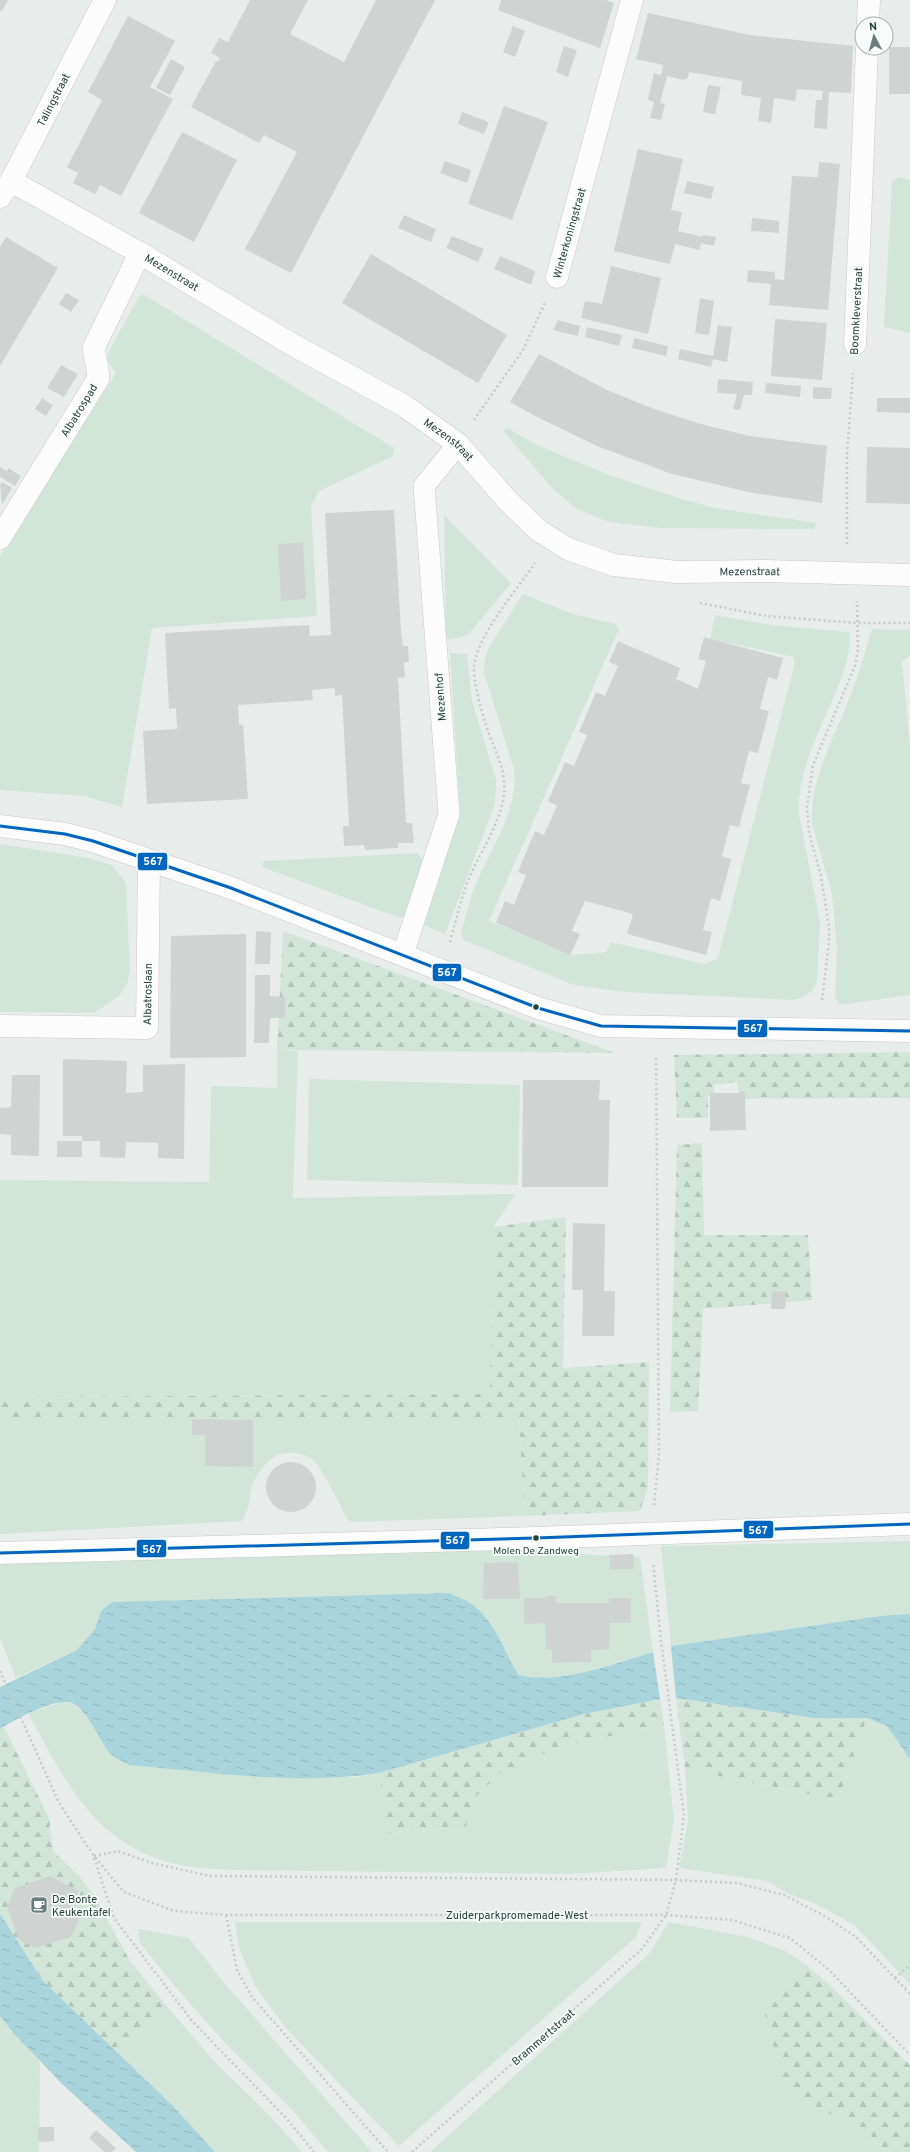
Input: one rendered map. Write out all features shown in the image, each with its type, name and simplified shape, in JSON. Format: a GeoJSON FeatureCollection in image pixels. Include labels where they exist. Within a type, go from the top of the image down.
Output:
{"type":"FeatureCollection","features":[{"type":"Feature","properties":{"kind":"street","name":"Talingstraat"},"geometry":{"type":"LineString","coordinates":[[6,189],[105,0]]}},
{"type":"Feature","properties":{"kind":"street","name":"Winterkoningstraat"},"geometry":{"type":"LineString","coordinates":[[557,277],[632,0]]}},
{"type":"Feature","properties":{"kind":"street"},"geometry":{"type":"LineString","coordinates":[[868,16],[869,0]]}},
{"type":"Feature","properties":{"kind":"street","name":"Boomkleverstraat"},"geometry":{"type":"LineString","coordinates":[[855,344],[867,56]]}},
{"type":"Feature","properties":{"kind":"street","name":"Mezenstraat"},"geometry":{"type":"LineString","coordinates":[[6,189],[140,253],[286,341],[403,405],[458,444],[508,501],[538,530],[552,540],[599,561],[640,569],[677,572],[910,575]]}},
{"type":"Feature","properties":{"kind":"street","name":"Albatrospad"},"geometry":{"type":"LineString","coordinates":[[0,538],[98,379],[99,369],[94,355],[94,347],[140,253]]}},
{"type":"Feature","properties":{"kind":"street","name":"Mezenhof"},"geometry":{"type":"LineString","coordinates":[[403,954],[449,814],[424,486],[458,444]]}},
{"type":"Feature","properties":{"kind":"street"},"geometry":{"type":"LineString","coordinates":[[0,826],[64,834],[93,841],[231,888],[538,1008],[601,1026],[819,1031],[910,1031]]}},
{"type":"Feature","properties":{"kind":"street","name":"Albatroslaan"},"geometry":{"type":"LineString","coordinates":[[0,1026],[147,1028],[149,861]]}},
{"type":"Feature","properties":{"kind":"street"},"geometry":{"type":"LineString","coordinates":[[0,1553],[651,1534],[910,1524]]}},
{"type":"Feature","properties":{"kind":"path","name":"Winterkoningstraat"},"geometry":{"type":"LineString","coordinates":[[458,444],[523,350],[557,277]]}},
{"type":"Feature","properties":{"kind":"path","name":"Boomkleverstraat"},"geometry":{"type":"LineString","coordinates":[[819,1031],[829,943],[829,927],[821,876],[809,832],[807,807],[813,764],[855,666],[858,650],[858,623],[852,574],[847,454],[855,344]]}},
{"type":"Feature","properties":{"kind":"path"},"geometry":{"type":"LineString","coordinates":[[443,970],[461,898],[503,801],[503,771],[486,723],[475,681],[474,670],[476,656],[486,633],[552,540]]}},
{"type":"Feature","properties":{"kind":"path"},"geometry":{"type":"LineString","coordinates":[[695,601],[766,616],[858,623],[910,623]]}},
{"type":"Feature","properties":{"kind":"path","name":"Brammertstraat"},"geometry":{"type":"LineString","coordinates":[[412,2152],[642,1949],[666,1915],[676,1880],[684,1815],[661,1641],[651,1534],[659,1455],[656,1028]]}},
{"type":"Feature","properties":{"kind":"path","name":"Zuiderparkpromemade-West"},"geometry":{"type":"LineString","coordinates":[[0,1672],[59,1802],[94,1856],[124,1892],[174,1911],[226,1915],[666,1915],[732,1920],[790,1938],[828,1969],[910,2054]]}},
{"type":"Feature","properties":{"kind":"path"},"geometry":{"type":"LineString","coordinates":[[314,2152],[286,2118],[192,2021],[114,1918],[94,1856],[118,1851],[152,1863],[210,1876],[676,1880],[737,1883],[784,1896],[823,1915],[856,1937],[910,1994]]}},
{"type":"Feature","properties":{"kind":"path"},"geometry":{"type":"LineString","coordinates":[[226,1915],[237,1970],[252,1997],[388,2152]]}},
{"type":"Feature","properties":{"kind":"path"},"geometry":{"type":"LineString","coordinates":[[895,1978],[910,1965]]}},
{"type":"Feature","properties":{"kind":"green space"},"geometry":{"type":"Polygon","coordinates":[[[899,177],[910,180],[910,333],[884,327],[892,182],[899,177]]]}},
{"type":"Feature","properties":{"kind":"green space"},"geometry":{"type":"Polygon","coordinates":[[[143,294],[394,448],[393,456],[319,491],[311,506],[317,616],[152,628],[122,807],[84,796],[0,790],[0,556],[116,373],[108,361],[108,353],[138,298],[143,294]]]}},
{"type":"Feature","properties":{"kind":"green space"},"geometry":{"type":"Polygon","coordinates":[[[506,427],[537,445],[612,476],[685,500],[715,508],[817,523],[813,529],[660,528],[609,522],[577,509],[554,490],[504,432],[506,427]]]}},
{"type":"Feature","properties":{"kind":"green space"},"geometry":{"type":"Polygon","coordinates":[[[444,515],[511,583],[468,635],[450,640],[446,636],[444,515]]]}},
{"type":"Feature","properties":{"kind":"green space"},"geometry":{"type":"Polygon","coordinates":[[[523,594],[573,614],[615,624],[619,629],[489,921],[570,955],[606,952],[611,942],[705,964],[718,958],[794,666],[794,657],[710,639],[715,615],[771,625],[849,632],[850,640],[848,656],[844,671],[810,752],[805,767],[799,798],[799,814],[820,922],[817,982],[812,991],[804,997],[794,1000],[624,992],[574,985],[463,940],[461,932],[475,885],[504,826],[509,813],[514,784],[514,769],[484,673],[485,658],[488,649],[523,594]]]}},
{"type":"Feature","properties":{"kind":"green space"},"geometry":{"type":"Polygon","coordinates":[[[872,629],[910,630],[910,655],[902,662],[910,745],[910,995],[840,1005],[835,998],[837,949],[832,894],[812,824],[812,808],[818,776],[852,690],[872,629]]]}},
{"type":"Feature","properties":{"kind":"green space"},"geometry":{"type":"Polygon","coordinates":[[[450,653],[467,654],[472,701],[496,780],[496,790],[494,807],[445,934],[424,925],[460,811],[450,653]]]}},
{"type":"Feature","properties":{"kind":"green space"},"geometry":{"type":"Polygon","coordinates":[[[0,844],[89,858],[112,865],[126,883],[130,972],[127,984],[119,996],[94,1013],[0,1012],[0,844]]]}},
{"type":"Feature","properties":{"kind":"green space"},"geometry":{"type":"Polygon","coordinates":[[[417,853],[426,864],[406,915],[400,918],[262,867],[264,861],[417,853]]]}},
{"type":"Feature","properties":{"kind":"green space"},"geometry":{"type":"Polygon","coordinates":[[[283,931],[615,1053],[277,1050],[283,931]]]}},
{"type":"Feature","properties":{"kind":"green space"},"geometry":{"type":"Polygon","coordinates":[[[277,1050],[298,1051],[293,1198],[516,1194],[493,1227],[490,1394],[0,1397],[0,1180],[209,1182],[211,1086],[277,1088],[277,1050]]]}},
{"type":"Feature","properties":{"kind":"green space"},"geometry":{"type":"Polygon","coordinates":[[[910,1052],[910,1098],[739,1099],[737,1082],[714,1085],[714,1097],[708,1095],[708,1118],[677,1118],[674,1055],[910,1052]]]}},
{"type":"Feature","properties":{"kind":"green space"},"geometry":{"type":"Polygon","coordinates":[[[309,1079],[520,1085],[518,1185],[307,1180],[309,1079]]]}},
{"type":"Feature","properties":{"kind":"green space"},"geometry":{"type":"Polygon","coordinates":[[[702,1143],[704,1235],[808,1235],[812,1300],[703,1309],[698,1411],[670,1412],[677,1145],[702,1143]]]}},
{"type":"Feature","properties":{"kind":"green space"},"geometry":{"type":"Polygon","coordinates":[[[566,1217],[563,1368],[649,1362],[648,1487],[640,1511],[525,1516],[519,1421],[0,1421],[0,1397],[490,1394],[493,1227],[566,1217]]]}},
{"type":"Feature","properties":{"kind":"green space"},"geometry":{"type":"Polygon","coordinates":[[[0,1421],[519,1421],[525,1516],[352,1522],[348,1520],[328,1481],[314,1461],[301,1454],[285,1453],[280,1454],[266,1463],[254,1481],[247,1512],[242,1521],[0,1534],[0,1421]]]}},
{"type":"Feature","properties":{"kind":"green space"},"geometry":{"type":"Polygon","coordinates":[[[910,1541],[910,1614],[880,1616],[671,1646],[661,1546],[910,1541]]]}},
{"type":"Feature","properties":{"kind":"green space"},"geometry":{"type":"Polygon","coordinates":[[[471,1549],[640,1557],[653,1652],[587,1672],[553,1677],[536,1677],[519,1675],[510,1660],[101,1611],[95,1629],[77,1650],[16,1678],[0,1639],[0,1562],[471,1549]]]}},
{"type":"Feature","properties":{"kind":"green space"},"geometry":{"type":"Polygon","coordinates":[[[676,1698],[814,1718],[867,1718],[838,1800],[685,1769],[676,1698]]]}},
{"type":"Feature","properties":{"kind":"green space"},"geometry":{"type":"Polygon","coordinates":[[[660,1699],[664,1725],[561,1746],[500,1773],[475,1797],[465,1829],[388,1833],[379,1773],[584,1714],[660,1699]]]}},
{"type":"Feature","properties":{"kind":"green space"},"geometry":{"type":"Polygon","coordinates":[[[62,1702],[74,1704],[81,1710],[269,1778],[356,1777],[379,1773],[389,1833],[465,1829],[475,1797],[500,1773],[561,1746],[664,1725],[674,1820],[666,1868],[568,1874],[236,1870],[181,1865],[152,1857],[127,1844],[105,1828],[87,1809],[56,1764],[28,1713],[62,1702]]]}},
{"type":"Feature","properties":{"kind":"green space"},"geometry":{"type":"Polygon","coordinates":[[[867,1718],[887,1726],[910,1759],[910,1984],[854,1925],[816,1904],[789,1894],[767,1881],[679,1868],[688,1820],[685,1769],[838,1800],[867,1718]]]}},
{"type":"Feature","properties":{"kind":"green space"},"geometry":{"type":"Polygon","coordinates":[[[4,1727],[49,1818],[53,1851],[80,1877],[94,1895],[130,1961],[171,2011],[114,2049],[43,1981],[0,1914],[0,1729],[4,1727]]]}},
{"type":"Feature","properties":{"kind":"green space"},"geometry":{"type":"Polygon","coordinates":[[[235,1922],[642,1922],[636,1937],[399,2146],[285,2027],[255,1986],[239,1947],[235,1922]]]}},
{"type":"Feature","properties":{"kind":"green space"},"geometry":{"type":"Polygon","coordinates":[[[668,1922],[748,1937],[786,1951],[805,1964],[765,2014],[802,2103],[856,2124],[888,2152],[430,2152],[650,1953],[668,1922]]]}},
{"type":"Feature","properties":{"kind":"green space"},"geometry":{"type":"Polygon","coordinates":[[[138,1929],[189,1938],[221,1979],[372,2152],[328,2152],[294,2112],[226,2044],[178,1990],[140,1943],[138,1929]]]}},
{"type":"Feature","properties":{"kind":"green space"},"geometry":{"type":"Polygon","coordinates":[[[805,1964],[832,1987],[910,2065],[910,2152],[888,2152],[856,2124],[802,2103],[782,2079],[765,2014],[805,1964]]]}},
{"type":"Feature","properties":{"kind":"green space"},"geometry":{"type":"Polygon","coordinates":[[[171,2011],[215,2062],[272,2118],[302,2152],[215,2152],[173,2106],[114,2049],[171,2011]]]}},
{"type":"Feature","properties":{"kind":"green space"},"geometry":{"type":"Polygon","coordinates":[[[0,2016],[40,2062],[39,2152],[0,2152],[0,2016]]]}},
{"type":"Feature","properties":{"kind":"water"},"geometry":{"type":"Polygon","coordinates":[[[449,1593],[468,1602],[482,1613],[494,1630],[519,1675],[552,1677],[569,1675],[586,1672],[653,1652],[660,1699],[584,1714],[379,1773],[348,1777],[286,1778],[223,1774],[130,1765],[111,1754],[84,1713],[74,1704],[67,1702],[58,1703],[37,1710],[0,1729],[0,1687],[77,1650],[95,1629],[101,1611],[112,1602],[449,1593]]]}},
{"type":"Feature","properties":{"kind":"water"},"geometry":{"type":"Polygon","coordinates":[[[910,1614],[910,1759],[887,1726],[867,1718],[814,1718],[676,1698],[671,1646],[880,1616],[910,1614]]]}},
{"type":"Feature","properties":{"kind":"water"},"geometry":{"type":"Polygon","coordinates":[[[0,1914],[43,1981],[173,2106],[215,2152],[136,2152],[62,2084],[15,2035],[0,2016],[0,1914]]]}},
{"type":"Feature","properties":{"kind":"building"},"geometry":{"type":"Polygon","coordinates":[[[0,0],[8,0],[2,11],[0,10],[0,0]]]}},
{"type":"Feature","properties":{"kind":"building"},"geometry":{"type":"Polygon","coordinates":[[[250,0],[308,0],[290,34],[344,62],[376,0],[435,0],[291,273],[245,249],[297,152],[264,135],[259,143],[191,107],[216,61],[218,62],[220,58],[211,53],[219,38],[228,42],[250,0]]]}},
{"type":"Feature","properties":{"kind":"building"},"geometry":{"type":"Polygon","coordinates":[[[501,0],[606,0],[614,3],[600,48],[498,10],[501,0]]]}},
{"type":"Feature","properties":{"kind":"building"},"geometry":{"type":"Polygon","coordinates":[[[648,13],[750,35],[853,46],[851,93],[829,92],[827,129],[814,128],[816,100],[822,100],[823,91],[797,89],[795,101],[774,98],[771,123],[758,121],[761,98],[741,95],[742,81],[689,72],[688,78],[683,80],[667,76],[660,103],[665,104],[661,120],[650,118],[654,102],[648,100],[654,73],[661,75],[663,65],[636,59],[648,13]]]}},
{"type":"Feature","properties":{"kind":"building"},"geometry":{"type":"Polygon","coordinates":[[[128,16],[175,41],[150,87],[173,99],[121,196],[100,185],[95,194],[73,183],[78,173],[67,167],[102,100],[88,92],[128,16]]]}},
{"type":"Feature","properties":{"kind":"building"},"geometry":{"type":"Polygon","coordinates":[[[513,26],[525,31],[515,57],[503,52],[513,26]]]}},
{"type":"Feature","properties":{"kind":"building"},"geometry":{"type":"Polygon","coordinates":[[[564,46],[577,50],[568,77],[556,72],[564,46]]]}},
{"type":"Feature","properties":{"kind":"building"},"geometry":{"type":"Polygon","coordinates":[[[894,47],[910,47],[910,94],[889,94],[889,56],[894,56],[894,47]]]}},
{"type":"Feature","properties":{"kind":"building"},"geometry":{"type":"Polygon","coordinates":[[[171,59],[185,67],[170,95],[156,88],[171,59]]]}},
{"type":"Feature","properties":{"kind":"building"},"geometry":{"type":"Polygon","coordinates":[[[708,85],[721,87],[715,114],[703,112],[708,85]]]}},
{"type":"Feature","properties":{"kind":"building"},"geometry":{"type":"Polygon","coordinates":[[[504,106],[548,122],[512,220],[468,204],[504,106]]]}},
{"type":"Feature","properties":{"kind":"building"},"geometry":{"type":"Polygon","coordinates":[[[462,112],[489,122],[484,134],[458,124],[462,112]]]}},
{"type":"Feature","properties":{"kind":"building"},"geometry":{"type":"Polygon","coordinates":[[[182,132],[237,160],[194,242],[139,213],[182,132]]]}},
{"type":"Feature","properties":{"kind":"building"},"geometry":{"type":"Polygon","coordinates":[[[638,149],[683,159],[671,210],[682,212],[678,231],[703,237],[703,235],[716,237],[714,246],[701,243],[700,250],[675,244],[670,264],[614,251],[638,149]]]}},
{"type":"Feature","properties":{"kind":"building"},"geometry":{"type":"Polygon","coordinates":[[[445,161],[471,170],[467,183],[440,173],[445,161]]]}},
{"type":"Feature","properties":{"kind":"building"},"geometry":{"type":"Polygon","coordinates":[[[819,162],[840,164],[828,310],[769,305],[771,284],[747,282],[748,270],[775,272],[775,279],[784,280],[792,176],[818,177],[819,162]]]}},
{"type":"Feature","properties":{"kind":"building"},"geometry":{"type":"Polygon","coordinates":[[[687,181],[714,187],[711,199],[684,193],[687,181]]]}},
{"type":"Feature","properties":{"kind":"building"},"geometry":{"type":"Polygon","coordinates":[[[404,215],[436,229],[431,242],[398,228],[404,215]]]}},
{"type":"Feature","properties":{"kind":"building"},"geometry":{"type":"Polygon","coordinates":[[[752,218],[779,221],[779,233],[751,231],[752,218]]]}},
{"type":"Feature","properties":{"kind":"building"},"geometry":{"type":"Polygon","coordinates":[[[452,236],[484,249],[478,262],[446,248],[452,236]]]}},
{"type":"Feature","properties":{"kind":"building"},"geometry":{"type":"Polygon","coordinates":[[[6,237],[58,268],[0,366],[0,247],[6,237]]]}},
{"type":"Feature","properties":{"kind":"building"},"geometry":{"type":"Polygon","coordinates":[[[371,254],[507,335],[478,383],[342,303],[371,254]]]}},
{"type":"Feature","properties":{"kind":"building"},"geometry":{"type":"Polygon","coordinates":[[[500,256],[535,271],[531,285],[494,269],[500,256]]]}},
{"type":"Feature","properties":{"kind":"building"},"geometry":{"type":"Polygon","coordinates":[[[611,266],[661,278],[648,334],[581,318],[585,301],[602,304],[611,266]]]}},
{"type":"Feature","properties":{"kind":"building"},"geometry":{"type":"Polygon","coordinates":[[[66,293],[79,300],[71,312],[59,304],[66,293]]]}},
{"type":"Feature","properties":{"kind":"building"},"geometry":{"type":"Polygon","coordinates":[[[700,298],[714,301],[709,335],[695,333],[700,298]]]}},
{"type":"Feature","properties":{"kind":"building"},"geometry":{"type":"Polygon","coordinates":[[[775,319],[827,323],[822,380],[771,376],[775,319]]]}},
{"type":"Feature","properties":{"kind":"building"},"geometry":{"type":"Polygon","coordinates":[[[558,320],[580,326],[578,336],[553,330],[558,320]]]}},
{"type":"Feature","properties":{"kind":"building"},"geometry":{"type":"Polygon","coordinates":[[[718,325],[732,327],[727,362],[713,359],[711,367],[678,359],[680,349],[713,356],[718,325]]]}},
{"type":"Feature","properties":{"kind":"building"},"geometry":{"type":"Polygon","coordinates":[[[587,327],[622,335],[619,346],[585,337],[587,327]]]}},
{"type":"Feature","properties":{"kind":"building"},"geometry":{"type":"Polygon","coordinates":[[[634,338],[668,346],[666,356],[632,348],[634,338]]]}},
{"type":"Feature","properties":{"kind":"building"},"geometry":{"type":"Polygon","coordinates":[[[539,354],[607,390],[654,409],[701,424],[750,436],[827,446],[822,503],[753,493],[672,474],[597,446],[535,416],[510,402],[539,354]]]}},
{"type":"Feature","properties":{"kind":"building"},"geometry":{"type":"Polygon","coordinates":[[[61,365],[78,374],[64,397],[47,388],[61,365]]]}},
{"type":"Feature","properties":{"kind":"building"},"geometry":{"type":"Polygon","coordinates":[[[718,379],[753,382],[752,395],[744,395],[740,410],[733,409],[737,394],[717,393],[718,379]]]}},
{"type":"Feature","properties":{"kind":"building"},"geometry":{"type":"Polygon","coordinates":[[[766,383],[801,386],[800,397],[765,393],[766,383]]]}},
{"type":"Feature","properties":{"kind":"building"},"geometry":{"type":"Polygon","coordinates":[[[813,387],[832,388],[831,399],[813,399],[813,387]]]}},
{"type":"Feature","properties":{"kind":"building"},"geometry":{"type":"Polygon","coordinates":[[[42,398],[53,405],[46,416],[35,409],[42,398]]]}},
{"type":"Feature","properties":{"kind":"building"},"geometry":{"type":"Polygon","coordinates":[[[877,398],[910,398],[910,413],[877,412],[877,398]]]}},
{"type":"Feature","properties":{"kind":"building"},"geometry":{"type":"Polygon","coordinates":[[[867,447],[910,448],[910,504],[866,503],[867,447]]]}},
{"type":"Feature","properties":{"kind":"building"},"geometry":{"type":"Polygon","coordinates":[[[0,467],[7,471],[8,468],[21,476],[15,486],[0,477],[0,467]]]}},
{"type":"Feature","properties":{"kind":"building"},"geometry":{"type":"Polygon","coordinates":[[[2,482],[12,488],[2,505],[0,485],[2,482]]]}},
{"type":"Feature","properties":{"kind":"building"},"geometry":{"type":"Polygon","coordinates":[[[394,510],[401,631],[403,646],[408,646],[409,662],[404,663],[405,677],[398,678],[406,823],[412,823],[414,843],[398,843],[398,848],[365,850],[364,845],[344,846],[343,826],[349,826],[342,695],[335,696],[335,688],[312,690],[313,700],[238,705],[239,725],[243,725],[248,799],[147,804],[143,731],[177,729],[176,708],[169,709],[165,633],[309,625],[310,636],[331,635],[325,513],[394,510]]]}},
{"type":"Feature","properties":{"kind":"building"},"geometry":{"type":"Polygon","coordinates":[[[303,543],[306,599],[281,601],[278,544],[303,543]]]}},
{"type":"Feature","properties":{"kind":"building"},"geometry":{"type":"Polygon","coordinates":[[[704,637],[783,658],[777,680],[768,677],[760,709],[769,711],[758,753],[749,751],[741,783],[750,785],[739,827],[730,825],[722,856],[731,859],[720,901],[711,898],[703,930],[712,932],[706,955],[627,934],[633,914],[585,901],[572,931],[580,934],[570,955],[496,923],[505,901],[514,905],[526,875],[518,872],[535,831],[544,835],[557,806],[548,801],[565,762],[574,766],[587,735],[579,732],[596,692],[605,696],[618,666],[609,662],[618,641],[680,668],[676,679],[698,689],[706,661],[698,659],[704,637]]]}},
{"type":"Feature","properties":{"kind":"building"},"geometry":{"type":"Polygon","coordinates":[[[256,931],[271,932],[270,964],[255,964],[256,931]]]}},
{"type":"Feature","properties":{"kind":"building"},"geometry":{"type":"Polygon","coordinates":[[[246,934],[246,1057],[170,1058],[171,936],[246,934]]]}},
{"type":"Feature","properties":{"kind":"building"},"geometry":{"type":"Polygon","coordinates":[[[255,975],[270,975],[270,996],[285,997],[285,1018],[270,1018],[269,1043],[254,1043],[255,975]]]}},
{"type":"Feature","properties":{"kind":"building"},"geometry":{"type":"Polygon","coordinates":[[[63,1059],[127,1061],[126,1093],[143,1092],[143,1065],[185,1064],[184,1159],[158,1158],[158,1143],[126,1142],[125,1158],[100,1157],[100,1141],[82,1141],[82,1136],[63,1136],[63,1059]]]}},
{"type":"Feature","properties":{"kind":"building"},"geometry":{"type":"Polygon","coordinates":[[[12,1075],[40,1075],[39,1156],[11,1155],[11,1135],[0,1134],[0,1108],[11,1107],[12,1075]]]}},
{"type":"Feature","properties":{"kind":"building"},"geometry":{"type":"Polygon","coordinates":[[[523,1080],[600,1080],[599,1100],[610,1100],[608,1187],[522,1187],[523,1080]]]}},
{"type":"Feature","properties":{"kind":"building"},"geometry":{"type":"Polygon","coordinates":[[[710,1093],[745,1093],[746,1130],[710,1131],[710,1093]]]}},
{"type":"Feature","properties":{"kind":"building"},"geometry":{"type":"Polygon","coordinates":[[[57,1141],[82,1141],[82,1157],[57,1157],[57,1141]]]}},
{"type":"Feature","properties":{"kind":"building"},"geometry":{"type":"Polygon","coordinates":[[[573,1223],[605,1224],[604,1291],[615,1291],[614,1336],[582,1336],[583,1290],[572,1290],[573,1223]]]}},
{"type":"Feature","properties":{"kind":"building"},"geometry":{"type":"Polygon","coordinates":[[[772,1291],[786,1292],[785,1309],[771,1309],[772,1291]]]}},
{"type":"Feature","properties":{"kind":"building"},"geometry":{"type":"Polygon","coordinates":[[[192,1419],[253,1420],[253,1467],[205,1466],[205,1435],[192,1435],[192,1419]]]}},
{"type":"Feature","properties":{"kind":"building"},"geometry":{"type":"Polygon","coordinates":[[[291,1462],[300,1464],[311,1473],[316,1487],[314,1496],[305,1507],[291,1512],[282,1510],[271,1501],[266,1487],[268,1478],[277,1467],[291,1462]]]}},
{"type":"Feature","properties":{"kind":"building"},"geometry":{"type":"Polygon","coordinates":[[[633,1554],[634,1569],[610,1569],[609,1555],[633,1554]]]}},
{"type":"Feature","properties":{"kind":"building"},"geometry":{"type":"Polygon","coordinates":[[[518,1562],[520,1599],[483,1599],[484,1563],[518,1562]]]}},
{"type":"Feature","properties":{"kind":"building"},"geometry":{"type":"Polygon","coordinates":[[[546,1596],[556,1596],[556,1603],[609,1603],[609,1598],[631,1598],[631,1623],[610,1623],[609,1649],[591,1650],[591,1662],[552,1663],[552,1649],[546,1649],[545,1623],[524,1624],[524,1598],[546,1598],[546,1596]]]}},
{"type":"Feature","properties":{"kind":"building"},"geometry":{"type":"Polygon","coordinates":[[[50,1876],[79,1891],[73,1902],[79,1920],[71,1937],[36,1948],[19,1940],[7,1906],[15,1888],[50,1876]]]}},
{"type":"Feature","properties":{"kind":"building"},"geometry":{"type":"Polygon","coordinates":[[[38,2127],[54,2127],[54,2141],[39,2142],[38,2127]]]}},
{"type":"Feature","properties":{"kind":"building"},"geometry":{"type":"Polygon","coordinates":[[[96,2130],[116,2148],[112,2152],[104,2152],[89,2138],[96,2130]]]}},
{"type":"Feature","properties":{"kind":"transit line","name":"567"},"geometry":{"type":"LineString","coordinates":[[0,826],[65,834],[93,841],[231,888],[538,1008],[601,1026],[910,1031]]}},
{"type":"Feature","properties":{"kind":"transit line","name":"567"},"geometry":{"type":"LineString","coordinates":[[0,1553],[536,1538],[910,1524]]}},
{"type":"Feature","properties":{"kind":"place","name":"Molen De Zandweg"},"geometry":{"type":"Point","coordinates":[536,1538]}},
{"type":"Feature","properties":{"kind":"place","name":"De Bonte Keukentafel"},"geometry":{"type":"Point","coordinates":[39,1905]}}]}
